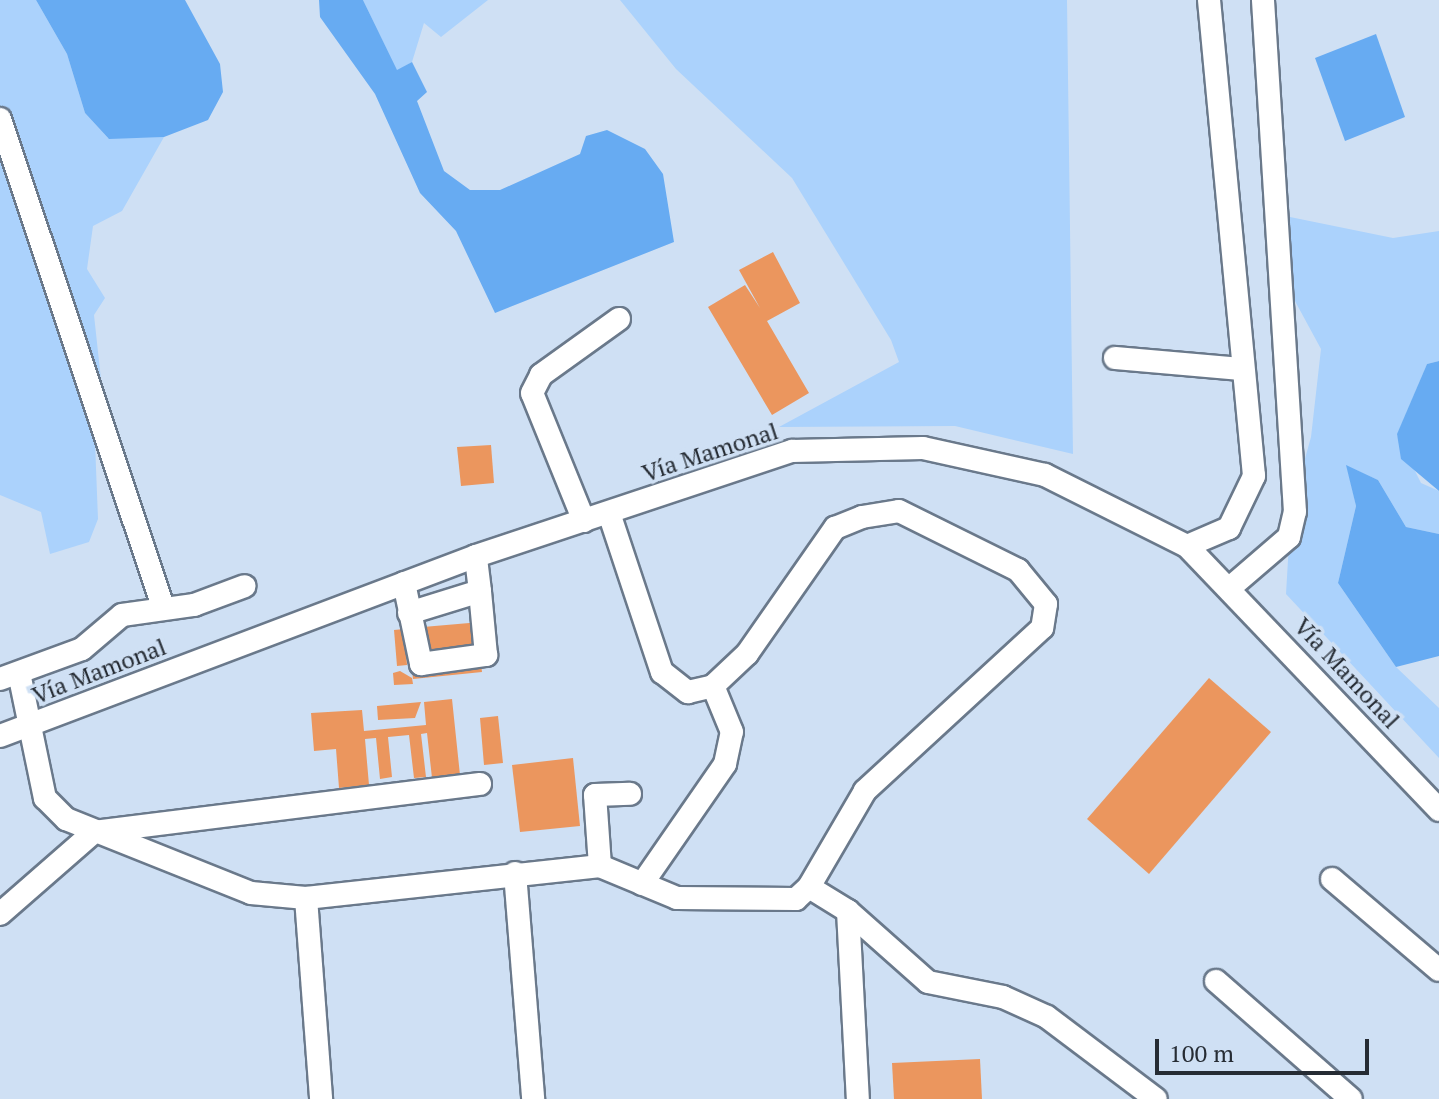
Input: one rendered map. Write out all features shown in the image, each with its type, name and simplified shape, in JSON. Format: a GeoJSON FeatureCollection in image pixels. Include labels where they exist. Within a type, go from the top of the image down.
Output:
{"type":"FeatureCollection","features":[{"type":"Feature","properties":{"kind":"street"},"geometry":{"type":"LineString","coordinates":[[1187,546],[1229,528],[1254,476],[1209,0]]}},
{"type":"Feature","properties":{"kind":"street"},"geometry":{"type":"LineString","coordinates":[[1232,586],[1289,537],[1295,512],[1263,0]]}},
{"type":"Feature","properties":{"kind":"street"},"geometry":{"type":"LineString","coordinates":[[0,119],[162,604]]}},
{"type":"Feature","properties":{"kind":"street"},"geometry":{"type":"LineString","coordinates":[[584,521],[532,393],[541,375],[619,319]]}},
{"type":"Feature","properties":{"kind":"street"},"geometry":{"type":"LineString","coordinates":[[1115,358],[1242,369]]}},
{"type":"Feature","properties":{"kind":"street","name":"Vía Mamonal"},"geometry":{"type":"LineString","coordinates":[[0,736],[476,556],[792,451],[923,448],[1045,475],[1187,546],[1232,586],[1439,810]]}},
{"type":"Feature","properties":{"kind":"street"},"geometry":{"type":"LineString","coordinates":[[245,586],[194,605],[162,604],[122,615],[82,649],[10,676],[33,724],[45,798],[94,832],[251,893],[306,898],[600,866],[677,898],[796,899],[809,887],[865,791],[1042,628],[1046,604],[1018,570],[899,511],[862,517],[835,528],[747,654],[713,686],[688,692],[662,672],[609,513]]}},
{"type":"Feature","properties":{"kind":"street"},"geometry":{"type":"LineString","coordinates":[[404,583],[419,663],[482,657],[476,556]]}},
{"type":"Feature","properties":{"kind":"street"},"geometry":{"type":"LineString","coordinates":[[409,613],[480,591]]}},
{"type":"Feature","properties":{"kind":"street"},"geometry":{"type":"LineString","coordinates":[[642,884],[725,764],[732,732],[713,686]]}},
{"type":"Feature","properties":{"kind":"street"},"geometry":{"type":"LineString","coordinates":[[0,914],[94,832],[480,784]]}},
{"type":"Feature","properties":{"kind":"street"},"geometry":{"type":"LineString","coordinates":[[600,866],[595,795],[630,794]]}},
{"type":"Feature","properties":{"kind":"street"},"geometry":{"type":"LineString","coordinates":[[515,873],[533,1099]]}},
{"type":"Feature","properties":{"kind":"street"},"geometry":{"type":"LineString","coordinates":[[1332,879],[1439,970]]}},
{"type":"Feature","properties":{"kind":"street"},"geometry":{"type":"LineString","coordinates":[[809,887],[848,911],[928,982],[1003,997],[1047,1017],[1156,1099]]}},
{"type":"Feature","properties":{"kind":"street"},"geometry":{"type":"LineString","coordinates":[[306,898],[321,1099]]}},
{"type":"Feature","properties":{"kind":"street"},"geometry":{"type":"LineString","coordinates":[[848,911],[858,1099]]}},
{"type":"Feature","properties":{"kind":"street"},"geometry":{"type":"LineString","coordinates":[[1216,981],[1351,1099]]}},
{"type":"Feature","properties":{"kind":"shaded area"},"geometry":{"type":"Polygon","coordinates":[[[0,0],[36,0],[67,54],[85,113],[108,138],[164,137],[122,211],[93,226],[87,269],[105,298],[94,315],[105,416],[95,442],[98,519],[89,542],[50,554],[41,512],[0,495],[0,0]]]}},
{"type":"Feature","properties":{"kind":"shaded area"},"geometry":{"type":"Polygon","coordinates":[[[363,0],[488,0],[441,37],[424,23],[412,62],[397,71],[363,0]]]}},
{"type":"Feature","properties":{"kind":"shaded area"},"geometry":{"type":"Polygon","coordinates":[[[620,0],[1067,0],[1073,454],[955,426],[779,427],[899,362],[891,340],[792,178],[676,69],[620,0]]]}},
{"type":"Feature","properties":{"kind":"shaded area"},"geometry":{"type":"Polygon","coordinates":[[[1290,217],[1393,238],[1439,231],[1439,361],[1427,364],[1397,435],[1421,483],[1439,491],[1439,534],[1406,527],[1378,480],[1347,466],[1356,506],[1338,583],[1396,667],[1439,708],[1439,758],[1286,594],[1291,509],[1311,437],[1321,349],[1289,290],[1290,217]]]}},
{"type":"Feature","properties":{"kind":"water"},"geometry":{"type":"Polygon","coordinates":[[[36,0],[185,0],[220,64],[223,92],[208,120],[164,137],[109,139],[85,113],[67,54],[36,0]]]}},
{"type":"Feature","properties":{"kind":"water"},"geometry":{"type":"Polygon","coordinates":[[[319,0],[363,0],[397,70],[412,62],[427,92],[417,101],[444,171],[470,190],[500,190],[580,154],[586,136],[607,130],[645,149],[663,174],[674,242],[495,313],[456,231],[420,193],[375,94],[320,17],[319,0]]]}},
{"type":"Feature","properties":{"kind":"water"},"geometry":{"type":"Polygon","coordinates":[[[1376,34],[1405,117],[1345,141],[1315,58],[1376,34]]]}},
{"type":"Feature","properties":{"kind":"water"},"geometry":{"type":"Polygon","coordinates":[[[1439,361],[1439,491],[1401,459],[1397,434],[1427,364],[1439,361]]]}},
{"type":"Feature","properties":{"kind":"water"},"geometry":{"type":"Polygon","coordinates":[[[1346,465],[1378,480],[1406,527],[1439,534],[1439,656],[1396,667],[1338,583],[1356,506],[1346,465]]]}},
{"type":"Feature","properties":{"kind":"building"},"geometry":{"type":"Polygon","coordinates":[[[773,252],[800,303],[767,321],[809,393],[772,415],[708,307],[745,285],[760,308],[739,270],[773,252]]]}},
{"type":"Feature","properties":{"kind":"building"},"geometry":{"type":"Polygon","coordinates":[[[491,445],[494,483],[461,486],[457,447],[491,445]]]}},
{"type":"Feature","properties":{"kind":"building"},"geometry":{"type":"Polygon","coordinates":[[[481,622],[483,652],[426,657],[423,627],[481,622]]]}},
{"type":"Feature","properties":{"kind":"building"},"geometry":{"type":"Polygon","coordinates":[[[404,629],[407,665],[397,666],[394,630],[404,629]]]}},
{"type":"Feature","properties":{"kind":"building"},"geometry":{"type":"Polygon","coordinates":[[[481,663],[482,672],[413,679],[412,670],[481,663]]]}},
{"type":"Feature","properties":{"kind":"building"},"geometry":{"type":"Polygon","coordinates":[[[400,671],[412,678],[413,684],[394,685],[393,673],[400,671]]]}},
{"type":"Feature","properties":{"kind":"building"},"geometry":{"type":"Polygon","coordinates":[[[1209,678],[1271,732],[1149,874],[1087,819],[1209,678]]]}},
{"type":"Feature","properties":{"kind":"building"},"geometry":{"type":"Polygon","coordinates":[[[452,699],[460,775],[432,778],[427,733],[421,734],[426,777],[414,778],[409,735],[388,737],[392,777],[380,779],[376,738],[365,739],[369,785],[339,788],[336,749],[314,751],[311,713],[362,710],[364,731],[426,725],[424,702],[452,699]]]}},
{"type":"Feature","properties":{"kind":"building"},"geometry":{"type":"Polygon","coordinates":[[[421,702],[415,718],[378,720],[377,706],[421,702]]]}},
{"type":"Feature","properties":{"kind":"building"},"geometry":{"type":"Polygon","coordinates":[[[498,716],[503,763],[484,765],[480,718],[498,716]]]}},
{"type":"Feature","properties":{"kind":"building"},"geometry":{"type":"Polygon","coordinates":[[[573,758],[580,826],[520,832],[512,765],[573,758]]]}},
{"type":"Feature","properties":{"kind":"building"},"geometry":{"type":"Polygon","coordinates":[[[980,1059],[982,1099],[894,1099],[892,1063],[980,1059]]]}}]}
